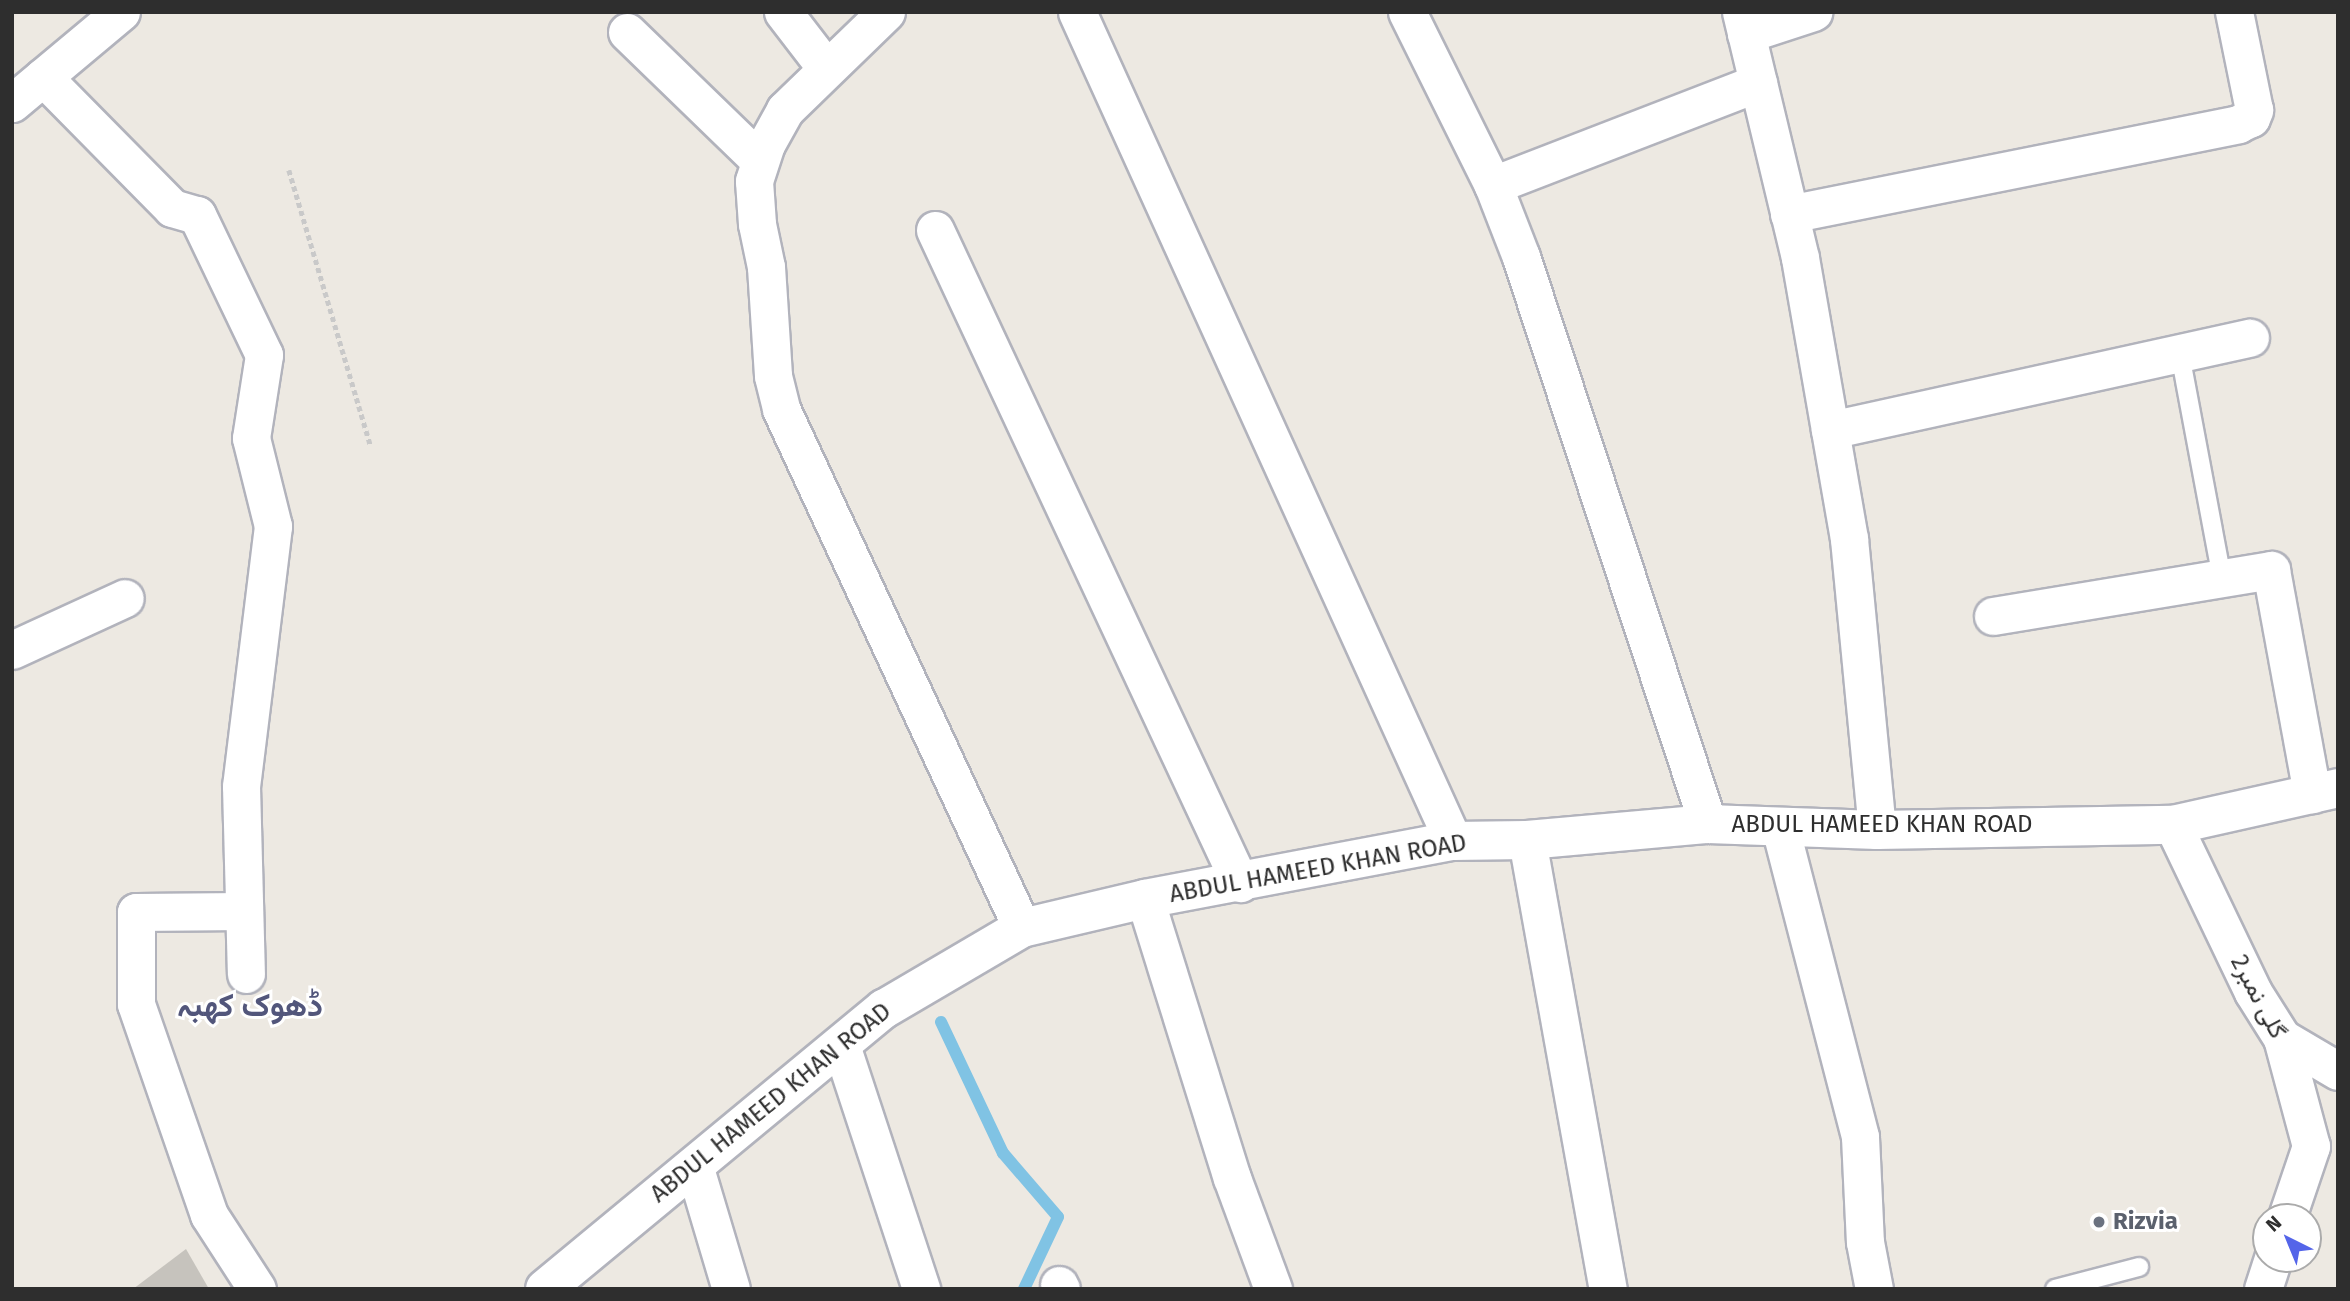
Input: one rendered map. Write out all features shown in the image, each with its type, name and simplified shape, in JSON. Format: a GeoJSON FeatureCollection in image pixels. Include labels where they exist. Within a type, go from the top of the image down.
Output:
{"type":"FeatureCollection","features":[{"type":"Feature","properties":{"kind":"main road","name":"ABDUL HAMEED KHAN ROAD"},"geometry":{"type":"LineString","coordinates":[[545,1289],[884,1009],[1022,928],[1145,900],[1453,841],[1527,839],[1708,824],[1877,830],[2174,825],[2325,791]]}},
{"type":"Feature","properties":{"kind":"street"},"geometry":{"type":"LineString","coordinates":[[12,103],[121,12]]}},
{"type":"Feature","properties":{"kind":"street"},"geometry":{"type":"LineString","coordinates":[[783,12],[826,68]]}},
{"type":"Feature","properties":{"kind":"street"},"geometry":{"type":"LineString","coordinates":[[886,12],[785,110],[760,162],[754,181],[757,224],[766,267],[773,376],[781,409],[1022,928]]}},
{"type":"Feature","properties":{"kind":"street"},"geometry":{"type":"LineString","coordinates":[[1077,12],[1453,841]]}},
{"type":"Feature","properties":{"kind":"street"},"geometry":{"type":"LineString","coordinates":[[1407,12],[1493,186],[1521,257],[1708,824]]}},
{"type":"Feature","properties":{"kind":"street"},"geometry":{"type":"LineString","coordinates":[[1812,12],[1743,23],[1800,258],[1849,539],[1877,830]]}},
{"type":"Feature","properties":{"kind":"street"},"geometry":{"type":"LineString","coordinates":[[1789,214],[2251,118],[2254,110],[2235,12]]}},
{"type":"Feature","properties":{"kind":"street"},"geometry":{"type":"LineString","coordinates":[[627,32],[760,162]]}},
{"type":"Feature","properties":{"kind":"street"},"geometry":{"type":"LineString","coordinates":[[43,77],[172,208],[197,215],[264,355],[251,438],[273,526],[241,786],[246,974]]}},
{"type":"Feature","properties":{"kind":"street"},"geometry":{"type":"LineString","coordinates":[[1493,186],[1758,83]]}},
{"type":"Feature","properties":{"kind":"street"},"geometry":{"type":"LineString","coordinates":[[935,230],[1240,883]]}},
{"type":"Feature","properties":{"kind":"street"},"geometry":{"type":"LineString","coordinates":[[1830,430],[2250,338]]}},
{"type":"Feature","properties":{"kind":"street"},"geometry":{"type":"LineString","coordinates":[[1993,616],[2271,570],[2325,791]]}},
{"type":"Feature","properties":{"kind":"street"},"geometry":{"type":"LineString","coordinates":[[12,650],[125,598]]}},
{"type":"Feature","properties":{"kind":"street","name":"گلی نمبر2"},"geometry":{"type":"LineString","coordinates":[[2174,825],[2253,992],[2282,1038],[2311,1146],[2292,1203]]}},
{"type":"Feature","properties":{"kind":"street"},"geometry":{"type":"LineString","coordinates":[[1780,827],[1860,1137],[1865,1242],[1874,1289]]}},
{"type":"Feature","properties":{"kind":"street"},"geometry":{"type":"LineString","coordinates":[[1527,839],[1608,1289]]}},
{"type":"Feature","properties":{"kind":"street"},"geometry":{"type":"LineString","coordinates":[[1145,900],[1232,1178],[1273,1289]]}},
{"type":"Feature","properties":{"kind":"street"},"geometry":{"type":"LineString","coordinates":[[244,911],[136,912],[136,1004],[209,1214],[257,1289]]}},
{"type":"Feature","properties":{"kind":"street"},"geometry":{"type":"LineString","coordinates":[[2282,1038],[2338,1071]]}},
{"type":"Feature","properties":{"kind":"street"},"geometry":{"type":"LineString","coordinates":[[841,1045],[922,1289]]}},
{"type":"Feature","properties":{"kind":"street"},"geometry":{"type":"LineString","coordinates":[[694,1165],[731,1289]]}},
{"type":"Feature","properties":{"kind":"lane"},"geometry":{"type":"LineString","coordinates":[[2180,354],[2222,578]]}},
{"type":"Feature","properties":{"kind":"lane"},"geometry":{"type":"LineString","coordinates":[[2056,1289],[2139,1267]]}},
{"type":"Feature","properties":{"kind":"path"},"geometry":{"type":"LineString","coordinates":[[289,170],[372,446]]}},
{"type":"Feature","properties":{"kind":"building"},"geometry":{"type":"Polygon","coordinates":[[[186,1249],[209,1289],[133,1289],[186,1249]]]}},
{"type":"Feature","properties":{"kind":"waterway"},"geometry":{"type":"LineString","coordinates":[[941,1022],[1003,1153],[1058,1217],[1024,1289]]}},
{"type":"Feature","properties":{"kind":"place","name":"Rizvia"},"geometry":{"type":"Point","coordinates":[2099,1222]}},
{"type":"Feature","properties":{"kind":"district","name":"ڈھوک کھبہ"},"geometry":{"type":"Point","coordinates":[250,1005]}}]}
